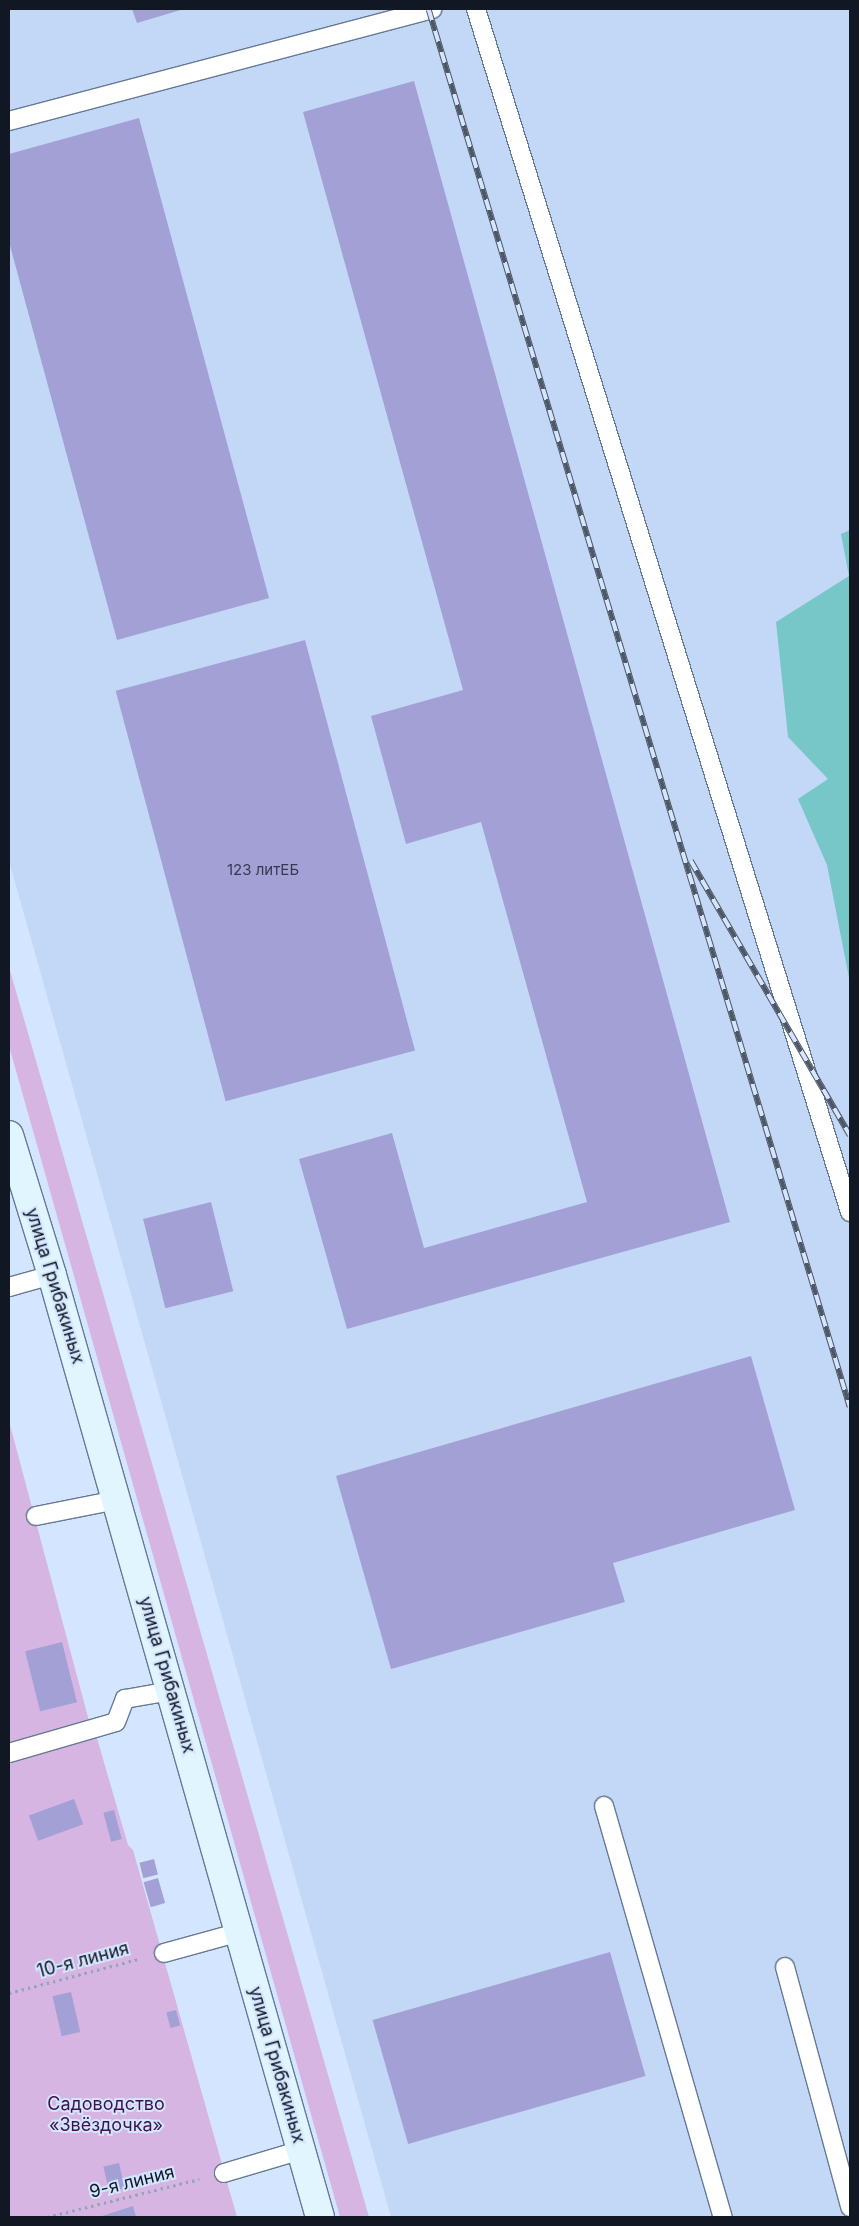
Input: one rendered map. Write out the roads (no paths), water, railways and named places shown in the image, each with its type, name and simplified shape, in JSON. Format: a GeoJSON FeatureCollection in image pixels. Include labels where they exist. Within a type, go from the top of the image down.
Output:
{"type":"FeatureCollection","features":[{"type":"Feature","properties":{"kind":"street","name":"улица Грибакиных"},"geometry":{"type":"LineString","coordinates":[[9,1135],[52,1275],[117,1500],[320,2217]]}},
{"type":"Feature","properties":{"kind":"lane"},"geometry":{"type":"LineString","coordinates":[[9,121],[432,9]]}},
{"type":"Feature","properties":{"kind":"lane"},"geometry":{"type":"LineString","coordinates":[[476,9],[850,1212]]}},
{"type":"Feature","properties":{"kind":"lane"},"geometry":{"type":"LineString","coordinates":[[9,1287],[52,1275]]}},
{"type":"Feature","properties":{"kind":"lane"},"geometry":{"type":"LineString","coordinates":[[36,1516],[117,1500]]}},
{"type":"Feature","properties":{"kind":"lane"},"geometry":{"type":"LineString","coordinates":[[9,1752],[116,1722],[125,1699],[171,1691]]}},
{"type":"Feature","properties":{"kind":"lane"},"geometry":{"type":"LineString","coordinates":[[604,1806],[723,2217]]}},
{"type":"Feature","properties":{"kind":"lane"},"geometry":{"type":"LineString","coordinates":[[164,1953],[240,1932]]}},
{"type":"Feature","properties":{"kind":"lane"},"geometry":{"type":"LineString","coordinates":[[785,1966],[850,2207]]}},
{"type":"Feature","properties":{"kind":"lane"},"geometry":{"type":"LineString","coordinates":[[224,2173],[301,2150]]}},
{"type":"Feature","properties":{"kind":"railway"},"geometry":{"type":"LineString","coordinates":[[429,10],[850,1407]]}},
{"type":"Feature","properties":{"kind":"railway"},"geometry":{"type":"LineString","coordinates":[[691,861],[850,1135]]}},
{"type":"Feature","properties":{"kind":"park label","name":"Садоводство «Звёздочка»"},"geometry":{"type":"Point","coordinates":[106,2115]}}]}
